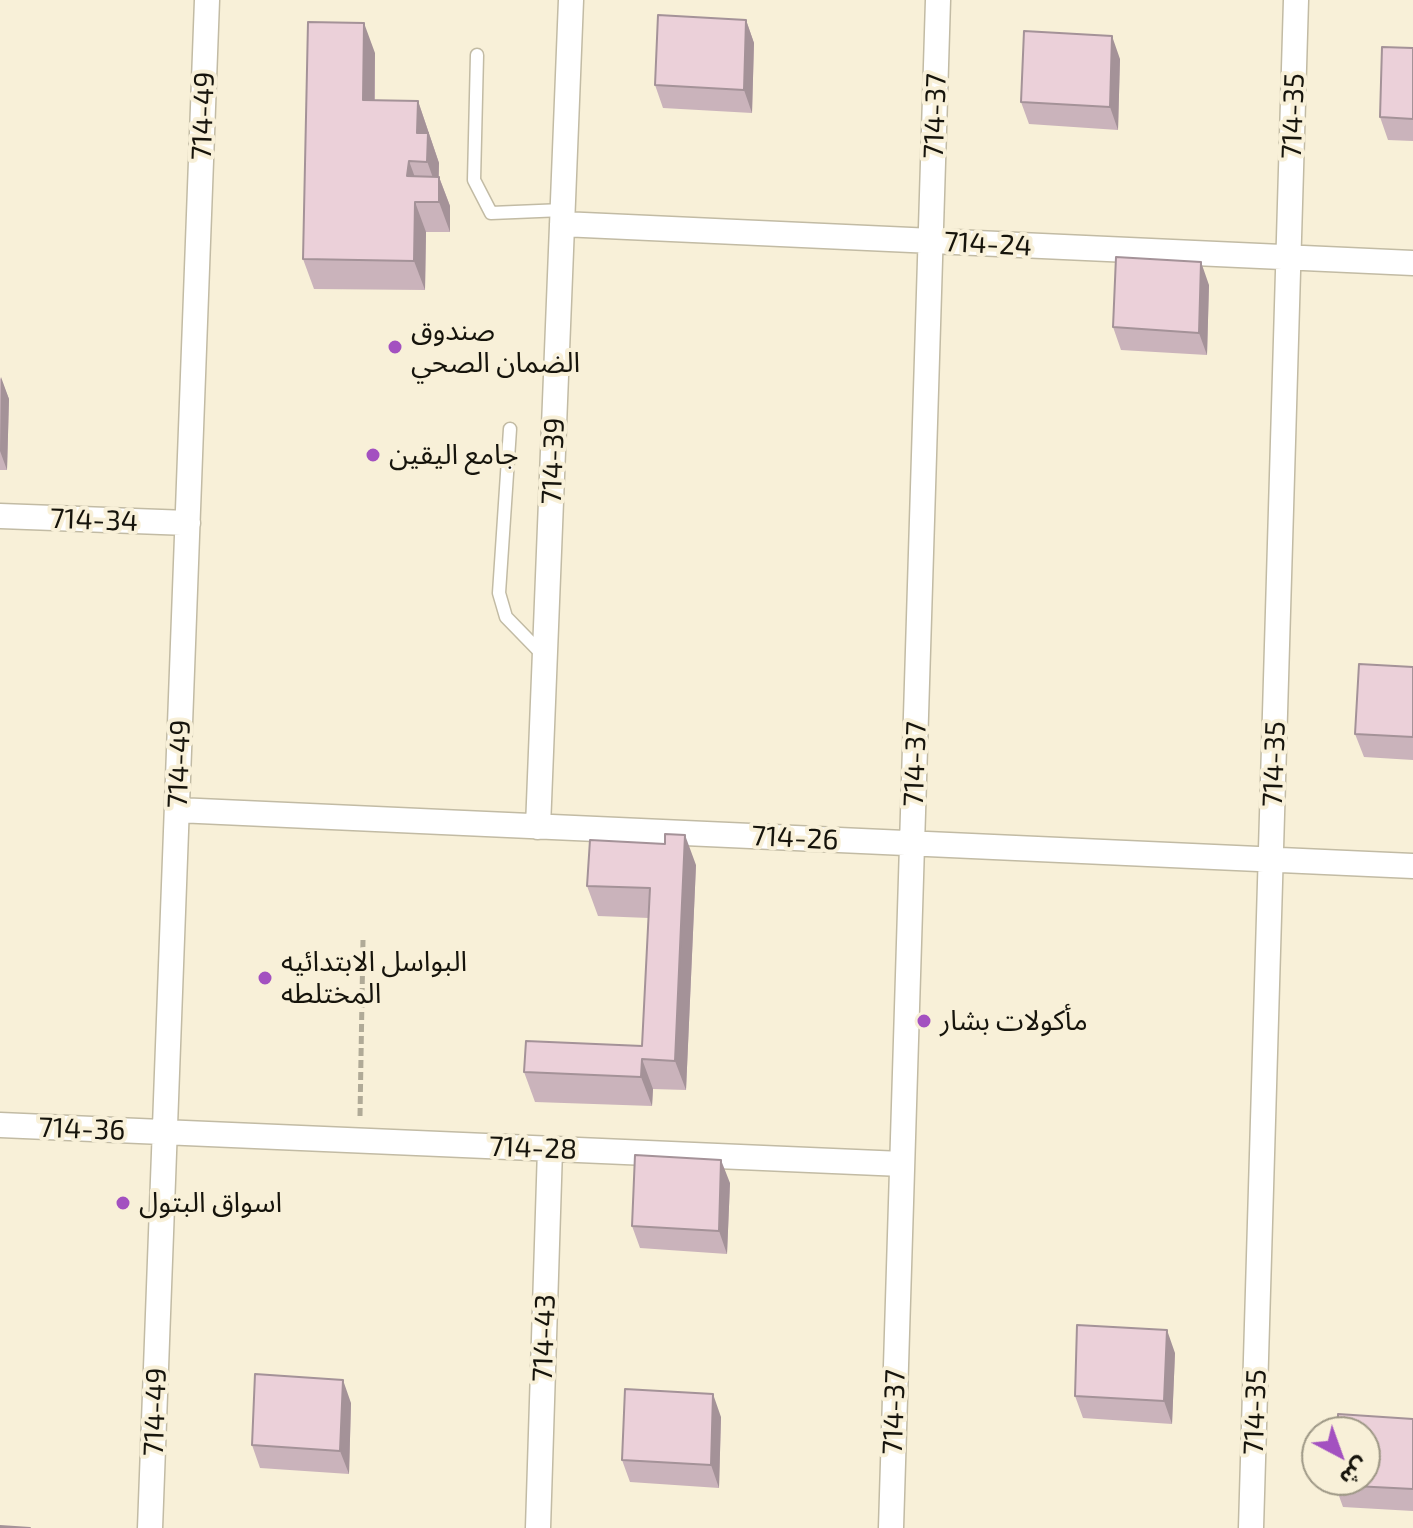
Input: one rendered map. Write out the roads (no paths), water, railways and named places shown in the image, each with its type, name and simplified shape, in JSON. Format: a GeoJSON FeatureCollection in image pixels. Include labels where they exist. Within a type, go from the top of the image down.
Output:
{"type":"FeatureCollection","features":[{"type":"Feature","properties":{"kind":"street","name":"714-49"},"geometry":{"type":"LineString","coordinates":[[150,1528],[207,0]]}},
{"type":"Feature","properties":{"kind":"street","name":"714-39"},"geometry":{"type":"LineString","coordinates":[[538,827],[571,0]]}},
{"type":"Feature","properties":{"kind":"street","name":"714-37"},"geometry":{"type":"LineString","coordinates":[[891,1528],[938,0]]}},
{"type":"Feature","properties":{"kind":"street","name":"714-35"},"geometry":{"type":"LineString","coordinates":[[1251,1528],[1296,0]]}},
{"type":"Feature","properties":{"kind":"street","name":"714-24"},"geometry":{"type":"LineString","coordinates":[[562,217],[931,241],[1413,263]]}},
{"type":"Feature","properties":{"kind":"street","name":"714-34"},"geometry":{"type":"LineString","coordinates":[[0,516],[188,523]]}},
{"type":"Feature","properties":{"kind":"street","name":"714-26"},"geometry":{"type":"LineString","coordinates":[[177,810],[1413,866]]}},
{"type":"Feature","properties":{"kind":"street","name":"714-36"},"geometry":{"type":"LineString","coordinates":[[0,1125],[165,1132]]}},
{"type":"Feature","properties":{"kind":"street","name":"714-28"},"geometry":{"type":"LineString","coordinates":[[165,1132],[902,1164]]}},
{"type":"Feature","properties":{"kind":"street","name":"714-43"},"geometry":{"type":"LineString","coordinates":[[538,1528],[550,1149]]}},
{"type":"Feature","properties":{"kind":"lane"},"geometry":{"type":"LineString","coordinates":[[477,55],[474,180],[483,202],[491,213],[562,217]]}},
{"type":"Feature","properties":{"kind":"lane"},"geometry":{"type":"LineString","coordinates":[[510,429],[499,593],[506,617],[545,657]]}},
{"type":"Feature","properties":{"kind":"place","name":"صندوق الضمان الصحي"},"geometry":{"type":"Point","coordinates":[395,347]}},
{"type":"Feature","properties":{"kind":"place","name":"جامع اليقين"},"geometry":{"type":"Point","coordinates":[373,455]}},
{"type":"Feature","properties":{"kind":"place","name":"البواسل الابتدائيه المختلطه"},"geometry":{"type":"Point","coordinates":[265,978]}},
{"type":"Feature","properties":{"kind":"place","name":"مأكولات بشار"},"geometry":{"type":"Point","coordinates":[924,1021]}},
{"type":"Feature","properties":{"kind":"place","name":"اسواق البتول"},"geometry":{"type":"Point","coordinates":[123,1203]}}]}
